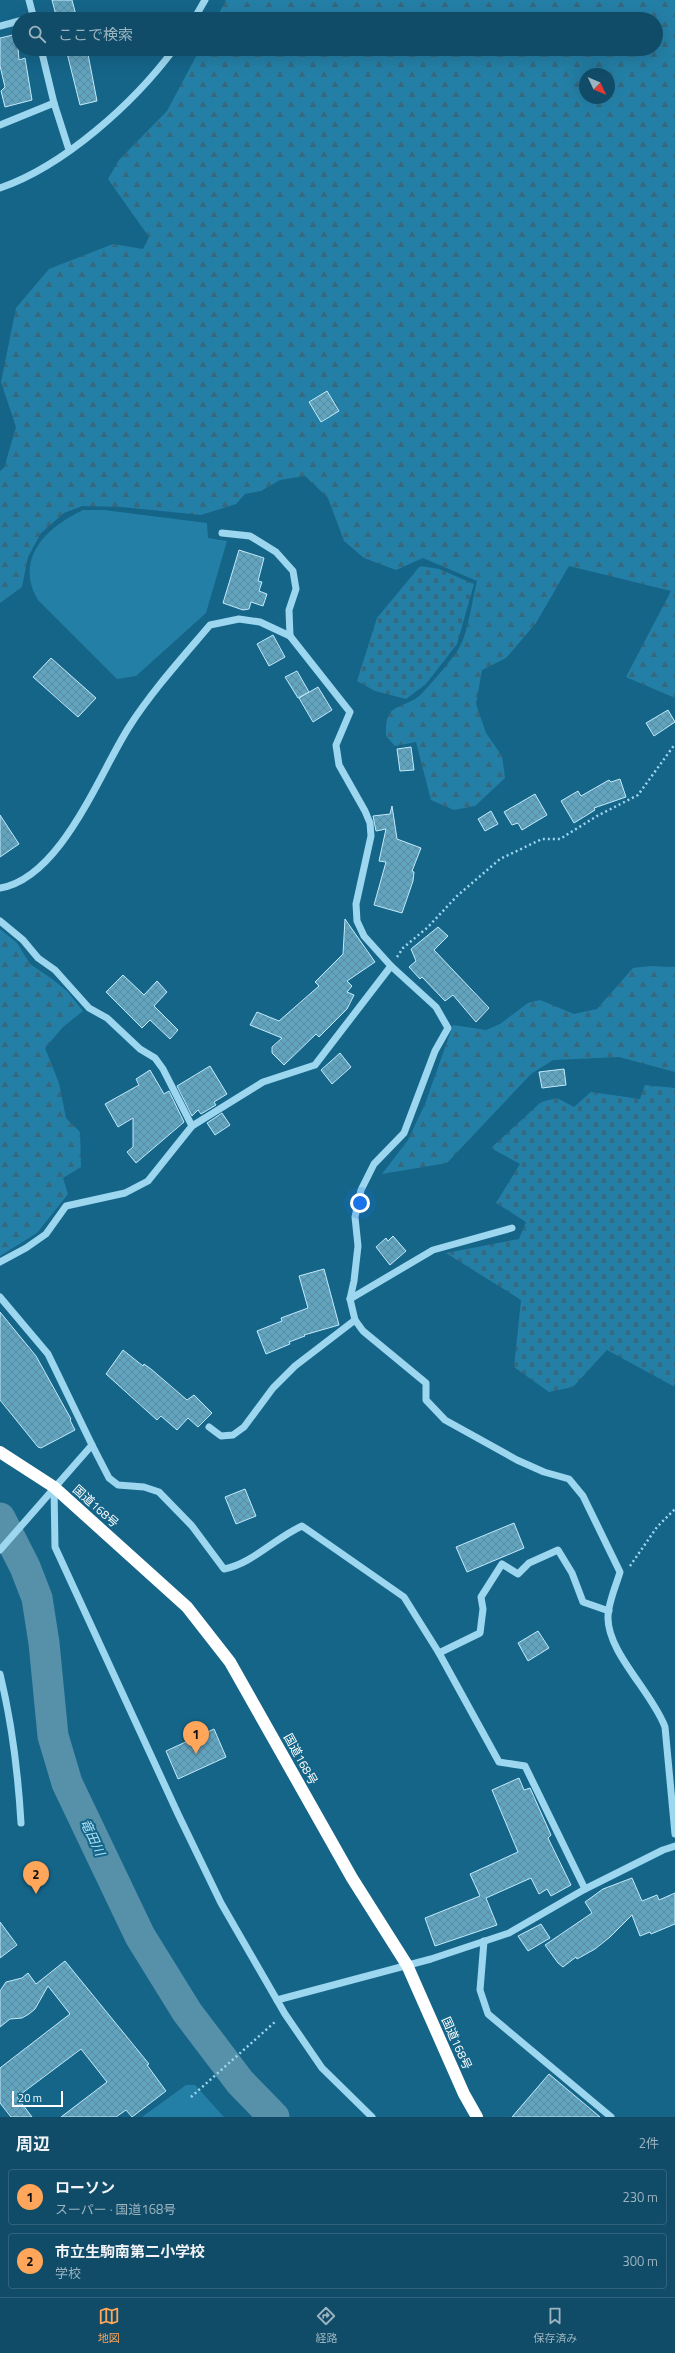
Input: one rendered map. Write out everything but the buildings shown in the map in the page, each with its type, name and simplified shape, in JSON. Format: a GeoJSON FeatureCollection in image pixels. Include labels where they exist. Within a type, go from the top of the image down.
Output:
{"type":"FeatureCollection","features":[{"type":"Feature","properties":{"kind":"highway"},"geometry":{"type":"LineString","coordinates":[[0,1445],[28,1469]]}},
{"type":"Feature","properties":{"kind":"highway"},"geometry":{"type":"LineString","coordinates":[[0,1452],[28,1469]]}},
{"type":"Feature","properties":{"kind":"highway","name":"国道168号"},"geometry":{"type":"LineString","coordinates":[[28,1469],[54,1487],[188,1607],[230,1662],[352,1878],[407,1965],[464,2094],[477,2117]]}},
{"type":"Feature","properties":{"kind":"street"},"geometry":{"type":"LineString","coordinates":[[29,0],[30,12]]}},
{"type":"Feature","properties":{"kind":"street"},"geometry":{"type":"LineString","coordinates":[[198,12],[205,0]]}},
{"type":"Feature","properties":{"kind":"street"},"geometry":{"type":"LineString","coordinates":[[0,26],[12,23]]}},
{"type":"Feature","properties":{"kind":"street"},"geometry":{"type":"LineString","coordinates":[[43,56],[54,103],[69,150]]}},
{"type":"Feature","properties":{"kind":"street"},"geometry":{"type":"LineString","coordinates":[[0,188],[35,172],[100,128],[128,101],[168,56]]}},
{"type":"Feature","properties":{"kind":"street"},"geometry":{"type":"LineString","coordinates":[[0,125],[54,103]]}},
{"type":"Feature","properties":{"kind":"street"},"geometry":{"type":"LineString","coordinates":[[222,533],[250,536],[276,552],[293,571],[296,590],[289,610],[290,636]]}},
{"type":"Feature","properties":{"kind":"street"},"geometry":{"type":"LineString","coordinates":[[0,888],[12,886],[26,878],[55,850],[82,810],[129,726],[210,625],[239,619],[260,622],[290,636],[350,712],[336,745],[339,765],[370,822],[370,836],[356,904],[357,921],[364,936],[391,966],[436,1007],[448,1028],[435,1051],[404,1133],[374,1164],[361,1190],[355,1217],[358,1246],[354,1282],[350,1299],[355,1320],[363,1331],[426,1383],[426,1400],[445,1420],[517,1460],[544,1472],[569,1479],[583,1496],[620,1572],[608,1617],[613,1643],[659,1712],[664,1727],[675,1834]]}},
{"type":"Feature","properties":{"kind":"street"},"geometry":{"type":"LineString","coordinates":[[0,921],[23,940],[38,958],[55,970],[89,1008],[107,1018],[140,1049],[155,1058],[163,1069],[192,1126]]}},
{"type":"Feature","properties":{"kind":"street"},"geometry":{"type":"LineString","coordinates":[[0,1262],[26,1248],[46,1234],[66,1206],[125,1193],[148,1181],[192,1126],[263,1082],[315,1065],[391,966]]}},
{"type":"Feature","properties":{"kind":"street"},"geometry":{"type":"LineString","coordinates":[[350,1299],[433,1250],[512,1228]]}},
{"type":"Feature","properties":{"kind":"street"},"geometry":{"type":"LineString","coordinates":[[0,1297],[48,1354],[109,1478],[118,1485],[144,1487],[159,1492],[192,1526],[224,1569],[238,1566],[284,1534],[302,1526],[404,1597],[439,1653],[500,1762],[524,1766],[585,1889]]}},
{"type":"Feature","properties":{"kind":"street"},"geometry":{"type":"LineString","coordinates":[[209,1427],[221,1436],[233,1435],[244,1427],[273,1388],[295,1366],[355,1320]]}},
{"type":"Feature","properties":{"kind":"street"},"geometry":{"type":"LineString","coordinates":[[0,1550],[54,1487],[92,1446]]}},
{"type":"Feature","properties":{"kind":"street"},"geometry":{"type":"LineString","coordinates":[[54,1487],[55,1547],[178,1814],[221,1903],[285,2014],[322,2068],[372,2117]]}},
{"type":"Feature","properties":{"kind":"street"},"geometry":{"type":"LineString","coordinates":[[439,1653],[480,1633],[483,1609],[480,1597],[502,1564],[518,1574],[529,1563],[558,1550],[572,1573],[583,1602],[609,1611]]}},
{"type":"Feature","properties":{"kind":"street"},"geometry":{"type":"LineString","coordinates":[[0,1674],[8,1705],[17,1762],[21,1823]]}},
{"type":"Feature","properties":{"kind":"street"},"geometry":{"type":"LineString","coordinates":[[277,2000],[407,1965],[509,1933],[585,1889],[663,1850],[675,1846]]}},
{"type":"Feature","properties":{"kind":"street"},"geometry":{"type":"LineString","coordinates":[[484,1941],[480,1990],[488,2014],[611,2117]]}},
{"type":"Feature","properties":{"kind":"path"},"geometry":{"type":"LineString","coordinates":[[391,966],[403,948],[428,927],[457,896],[500,860],[542,840],[560,839],[597,816],[638,795],[675,744]]}},
{"type":"Feature","properties":{"kind":"path"},"geometry":{"type":"LineString","coordinates":[[620,1572],[630,1566],[657,1527],[675,1509]]}},
{"type":"Feature","properties":{"kind":"path"},"geometry":{"type":"LineString","coordinates":[[192,2096],[285,2014]]}},
{"type":"Feature","properties":{"kind":"green space"},"geometry":{"type":"Polygon","coordinates":[[[226,0],[675,0],[675,698],[626,677],[671,591],[569,566],[536,623],[506,658],[482,670],[476,704],[486,733],[502,756],[505,778],[475,806],[454,810],[431,800],[416,742],[395,746],[386,736],[386,724],[392,710],[418,697],[450,661],[458,649],[466,631],[477,581],[423,558],[396,570],[364,558],[344,541],[328,498],[305,476],[280,480],[261,491],[245,494],[236,504],[201,515],[122,507],[82,506],[64,513],[41,533],[28,557],[22,587],[0,603],[0,471],[4,468],[16,427],[1,382],[16,308],[49,269],[113,244],[143,249],[149,237],[108,179],[119,160],[167,111],[196,56],[663,56],[663,12],[220,12],[226,0]]]}},
{"type":"Feature","properties":{"kind":"green space"},"geometry":{"type":"Polygon","coordinates":[[[83,510],[104,510],[207,523],[208,538],[227,541],[206,613],[136,676],[117,679],[38,600],[32,585],[30,571],[32,558],[38,546],[57,525],[83,510]]]}},
{"type":"Feature","properties":{"kind":"green space"},"geometry":{"type":"Polygon","coordinates":[[[420,566],[439,569],[474,584],[457,644],[426,684],[406,699],[375,691],[357,681],[377,618],[420,566]]]}},
{"type":"Feature","properties":{"kind":"green space"},"geometry":{"type":"Polygon","coordinates":[[[0,929],[17,943],[30,964],[67,991],[83,1011],[63,1027],[45,1048],[59,1083],[66,1118],[80,1132],[81,1167],[63,1178],[68,1194],[37,1233],[0,1256],[0,929]]]}},
{"type":"Feature","properties":{"kind":"green space"},"geometry":{"type":"Polygon","coordinates":[[[650,966],[675,967],[675,1072],[619,1057],[553,1060],[531,1074],[447,1163],[382,1174],[408,1140],[425,1104],[453,1025],[486,1030],[500,1024],[528,1003],[540,1000],[574,1014],[597,1009],[633,968],[650,966]]]}},
{"type":"Feature","properties":{"kind":"green space"},"geometry":{"type":"Polygon","coordinates":[[[645,1085],[675,1088],[675,1384],[673,1386],[607,1350],[573,1387],[549,1392],[514,1367],[521,1300],[446,1253],[519,1239],[526,1222],[496,1203],[520,1164],[491,1148],[541,1102],[557,1098],[574,1107],[591,1092],[640,1099],[645,1085]]]}},
{"type":"Feature","properties":{"kind":"green space"},"geometry":{"type":"Polygon","coordinates":[[[186,2085],[195,2085],[224,2117],[142,2117],[186,2085]]]}},
{"type":"Feature","properties":{"kind":"waterway","name":"竜田川"},"geometry":{"type":"LineString","coordinates":[[0,1518],[25,1567],[37,1598],[44,1643],[53,1736],[67,1783],[140,1936],[187,2012],[240,2082],[274,2117]]}},
{"type":"Feature","properties":{"kind":"place","name":"ローソン"},"geometry":{"type":"Point","coordinates":[196,1754]}},
{"type":"Feature","properties":{"kind":"place","name":"市立生駒南第二小学校"},"geometry":{"type":"Point","coordinates":[36,1894]}}]}
